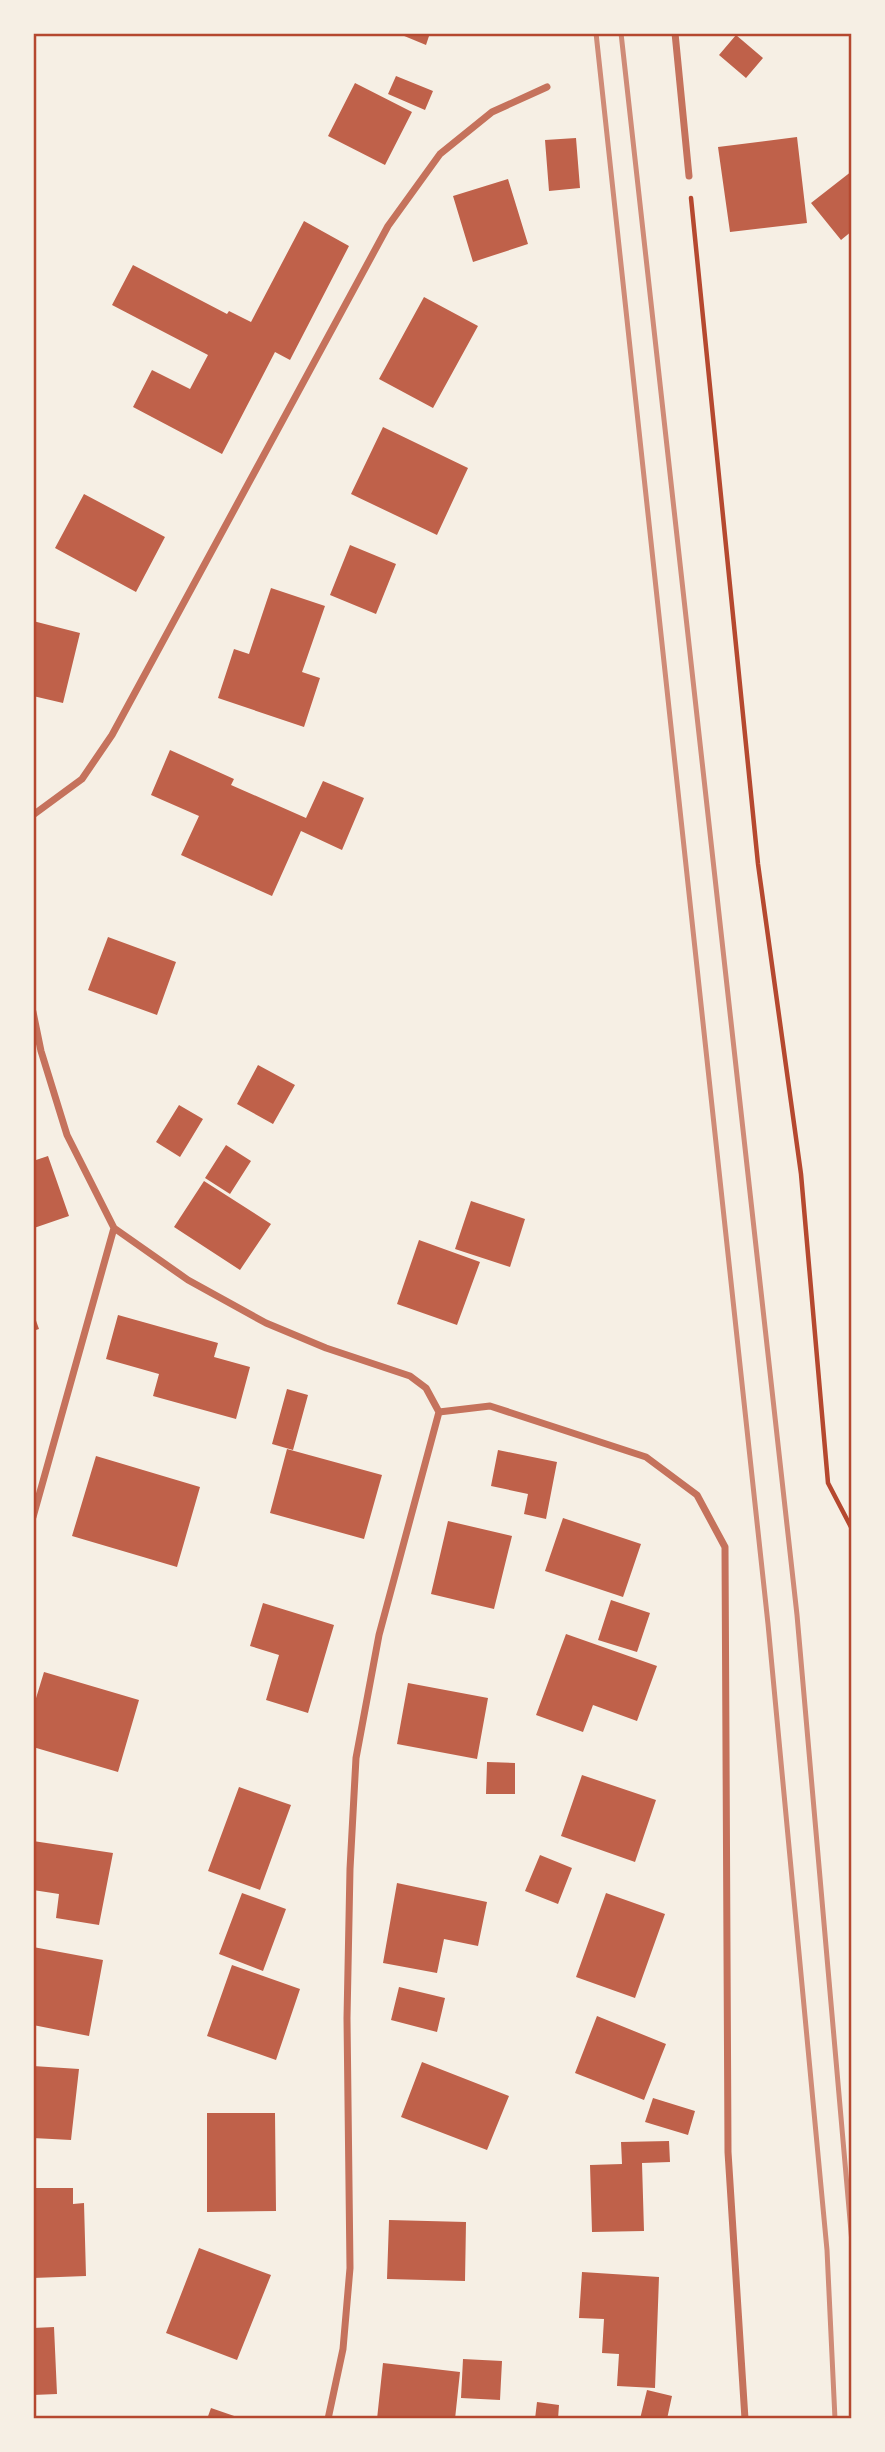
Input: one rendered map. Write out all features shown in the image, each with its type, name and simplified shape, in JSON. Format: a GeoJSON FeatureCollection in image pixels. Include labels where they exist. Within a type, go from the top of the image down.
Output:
{"type":"FeatureCollection","features":[{"type":"Feature","properties":{"kind":"street"},"geometry":{"type":"LineString","coordinates":[[675,33],[689,176]]}},
{"type":"Feature","properties":{"kind":"street"},"geometry":{"type":"LineString","coordinates":[[33,815],[82,779],[112,735],[388,226],[440,155],[492,111],[547,87]]}},
{"type":"Feature","properties":{"kind":"street"},"geometry":{"type":"LineString","coordinates":[[33,1012],[41,1051],[67,1135],[114,1228],[188,1280],[266,1323],[326,1348],[410,1376],[426,1388],[439,1412],[379,1635],[356,1758],[347,2018],[350,2268],[342,2350],[328,2419]]}},
{"type":"Feature","properties":{"kind":"street"},"geometry":{"type":"LineString","coordinates":[[33,1517],[114,1228]]}},
{"type":"Feature","properties":{"kind":"street"},"geometry":{"type":"LineString","coordinates":[[439,1412],[491,1406],[646,1457],[697,1495],[725,1547],[728,2152],[744,2419]]}},
{"type":"Feature","properties":{"kind":"path"},"geometry":{"type":"LineString","coordinates":[[689,176],[758,864],[801,1174],[828,1483],[852,1529]]}},
{"type":"Feature","properties":{"kind":"building"},"geometry":{"type":"Polygon","coordinates":[[[397,33],[430,33],[426,45],[397,33]]]}},
{"type":"Feature","properties":{"kind":"building"},"geometry":{"type":"Polygon","coordinates":[[[736,35],[763,58],[746,78],[719,55],[736,35]]]}},
{"type":"Feature","properties":{"kind":"building"},"geometry":{"type":"Polygon","coordinates":[[[396,76],[433,91],[425,110],[388,94],[396,76]]]}},
{"type":"Feature","properties":{"kind":"building"},"geometry":{"type":"Polygon","coordinates":[[[355,83],[412,112],[385,165],[328,136],[355,83]]]}},
{"type":"Feature","properties":{"kind":"building"},"geometry":{"type":"Polygon","coordinates":[[[797,137],[807,223],[730,232],[718,147],[797,137]]]}},
{"type":"Feature","properties":{"kind":"building"},"geometry":{"type":"Polygon","coordinates":[[[576,138],[580,188],[549,191],[545,140],[576,138]]]}},
{"type":"Feature","properties":{"kind":"building"},"geometry":{"type":"Polygon","coordinates":[[[852,171],[852,231],[841,240],[811,203],[852,171]]]}},
{"type":"Feature","properties":{"kind":"building"},"geometry":{"type":"Polygon","coordinates":[[[508,179],[528,244],[473,262],[453,196],[508,179]]]}},
{"type":"Feature","properties":{"kind":"building"},"geometry":{"type":"Polygon","coordinates":[[[304,221],[349,246],[290,360],[275,352],[222,454],[133,407],[152,370],[190,389],[208,355],[112,305],[133,265],[227,314],[229,311],[251,322],[304,221]]]}},
{"type":"Feature","properties":{"kind":"building"},"geometry":{"type":"Polygon","coordinates":[[[424,297],[478,326],[433,408],[379,379],[424,297]]]}},
{"type":"Feature","properties":{"kind":"building"},"geometry":{"type":"Polygon","coordinates":[[[383,427],[468,468],[437,535],[351,494],[383,427]]]}},
{"type":"Feature","properties":{"kind":"building"},"geometry":{"type":"Polygon","coordinates":[[[84,494],[165,537],[136,592],[55,548],[84,494]]]}},
{"type":"Feature","properties":{"kind":"building"},"geometry":{"type":"Polygon","coordinates":[[[350,545],[396,564],[376,614],[330,595],[350,545]]]}},
{"type":"Feature","properties":{"kind":"building"},"geometry":{"type":"Polygon","coordinates":[[[271,588],[325,606],[302,672],[320,678],[304,727],[218,698],[234,649],[249,654],[271,588]]]}},
{"type":"Feature","properties":{"kind":"building"},"geometry":{"type":"Polygon","coordinates":[[[33,621],[80,633],[63,703],[33,696],[33,621]]]}},
{"type":"Feature","properties":{"kind":"building"},"geometry":{"type":"Polygon","coordinates":[[[170,750],[234,779],[231,785],[306,818],[323,781],[364,798],[342,850],[301,831],[272,896],[181,855],[199,816],[151,795],[170,750]]]}},
{"type":"Feature","properties":{"kind":"building"},"geometry":{"type":"Polygon","coordinates":[[[108,937],[176,962],[157,1015],[88,990],[108,937]]]}},
{"type":"Feature","properties":{"kind":"building"},"geometry":{"type":"Polygon","coordinates":[[[258,1065],[295,1085],[273,1124],[237,1104],[258,1065]]]}},
{"type":"Feature","properties":{"kind":"building"},"geometry":{"type":"Polygon","coordinates":[[[179,1105],[203,1119],[180,1157],[156,1142],[179,1105]]]}},
{"type":"Feature","properties":{"kind":"building"},"geometry":{"type":"Polygon","coordinates":[[[226,1145],[251,1161],[230,1194],[205,1178],[226,1145]]]}},
{"type":"Feature","properties":{"kind":"building"},"geometry":{"type":"Polygon","coordinates":[[[48,1156],[69,1216],[34,1228],[33,1161],[48,1156]]]}},
{"type":"Feature","properties":{"kind":"building"},"geometry":{"type":"Polygon","coordinates":[[[204,1181],[271,1224],[240,1270],[174,1227],[204,1181]]]}},
{"type":"Feature","properties":{"kind":"building"},"geometry":{"type":"Polygon","coordinates":[[[471,1201],[525,1219],[510,1267],[455,1249],[471,1201]]]}},
{"type":"Feature","properties":{"kind":"building"},"geometry":{"type":"Polygon","coordinates":[[[419,1240],[480,1262],[457,1325],[397,1304],[419,1240]]]}},
{"type":"Feature","properties":{"kind":"building"},"geometry":{"type":"Polygon","coordinates":[[[33,1312],[39,1329],[33,1331],[33,1312]]]}},
{"type":"Feature","properties":{"kind":"building"},"geometry":{"type":"Polygon","coordinates":[[[118,1315],[218,1343],[214,1357],[250,1367],[236,1419],[153,1396],[159,1374],[106,1359],[118,1315]]]}},
{"type":"Feature","properties":{"kind":"building"},"geometry":{"type":"Polygon","coordinates":[[[287,1389],[308,1395],[293,1450],[272,1444],[287,1389]]]}},
{"type":"Feature","properties":{"kind":"building"},"geometry":{"type":"Polygon","coordinates":[[[287,1449],[382,1475],[364,1539],[270,1513],[287,1449]]]}},
{"type":"Feature","properties":{"kind":"building"},"geometry":{"type":"Polygon","coordinates":[[[498,1450],[557,1462],[546,1519],[524,1514],[528,1494],[491,1486],[498,1450]]]}},
{"type":"Feature","properties":{"kind":"building"},"geometry":{"type":"Polygon","coordinates":[[[96,1456],[200,1487],[177,1567],[72,1536],[96,1456]]]}},
{"type":"Feature","properties":{"kind":"building"},"geometry":{"type":"Polygon","coordinates":[[[563,1518],[641,1544],[623,1597],[545,1571],[563,1518]]]}},
{"type":"Feature","properties":{"kind":"building"},"geometry":{"type":"Polygon","coordinates":[[[448,1521],[512,1536],[494,1609],[431,1594],[448,1521]]]}},
{"type":"Feature","properties":{"kind":"building"},"geometry":{"type":"Polygon","coordinates":[[[611,1600],[650,1613],[637,1652],[598,1640],[611,1600]]]}},
{"type":"Feature","properties":{"kind":"building"},"geometry":{"type":"Polygon","coordinates":[[[263,1603],[334,1625],[308,1713],[266,1700],[279,1655],[250,1646],[263,1603]]]}},
{"type":"Feature","properties":{"kind":"building"},"geometry":{"type":"Polygon","coordinates":[[[566,1634],[657,1666],[637,1721],[593,1705],[583,1732],[536,1715],[566,1634]]]}},
{"type":"Feature","properties":{"kind":"building"},"geometry":{"type":"Polygon","coordinates":[[[44,1672],[139,1700],[118,1772],[33,1747],[33,1708],[44,1672]]]}},
{"type":"Feature","properties":{"kind":"building"},"geometry":{"type":"Polygon","coordinates":[[[408,1683],[488,1698],[477,1759],[397,1744],[408,1683]]]}},
{"type":"Feature","properties":{"kind":"building"},"geometry":{"type":"Polygon","coordinates":[[[487,1762],[515,1763],[515,1794],[486,1794],[487,1762]]]}},
{"type":"Feature","properties":{"kind":"building"},"geometry":{"type":"Polygon","coordinates":[[[582,1775],[656,1800],[635,1862],[561,1836],[582,1775]]]}},
{"type":"Feature","properties":{"kind":"building"},"geometry":{"type":"Polygon","coordinates":[[[239,1787],[291,1805],[260,1890],[208,1871],[239,1787]]]}},
{"type":"Feature","properties":{"kind":"building"},"geometry":{"type":"Polygon","coordinates":[[[33,1841],[113,1853],[99,1925],[56,1918],[59,1894],[33,1890],[33,1841]]]}},
{"type":"Feature","properties":{"kind":"building"},"geometry":{"type":"Polygon","coordinates":[[[540,1855],[572,1868],[558,1904],[525,1891],[540,1855]]]}},
{"type":"Feature","properties":{"kind":"building"},"geometry":{"type":"Polygon","coordinates":[[[397,1883],[487,1902],[478,1946],[444,1939],[437,1973],[383,1963],[397,1883]]]}},
{"type":"Feature","properties":{"kind":"building"},"geometry":{"type":"Polygon","coordinates":[[[242,1893],[286,1909],[263,1971],[219,1954],[242,1893]]]}},
{"type":"Feature","properties":{"kind":"building"},"geometry":{"type":"Polygon","coordinates":[[[606,1893],[665,1914],[635,1998],[576,1977],[606,1893]]]}},
{"type":"Feature","properties":{"kind":"building"},"geometry":{"type":"Polygon","coordinates":[[[33,1947],[103,1960],[89,2036],[33,2025],[33,1947]]]}},
{"type":"Feature","properties":{"kind":"building"},"geometry":{"type":"Polygon","coordinates":[[[232,1965],[300,1989],[276,2060],[207,2036],[232,1965]]]}},
{"type":"Feature","properties":{"kind":"building"},"geometry":{"type":"Polygon","coordinates":[[[399,1987],[445,1998],[437,2032],[391,2020],[399,1987]]]}},
{"type":"Feature","properties":{"kind":"building"},"geometry":{"type":"Polygon","coordinates":[[[597,2016],[666,2044],[644,2100],[575,2073],[597,2016]]]}},
{"type":"Feature","properties":{"kind":"building"},"geometry":{"type":"Polygon","coordinates":[[[422,2062],[509,2096],[487,2150],[401,2117],[422,2062]]]}},
{"type":"Feature","properties":{"kind":"building"},"geometry":{"type":"Polygon","coordinates":[[[33,2066],[79,2069],[71,2140],[33,2138],[33,2066]]]}},
{"type":"Feature","properties":{"kind":"building"},"geometry":{"type":"Polygon","coordinates":[[[653,2098],[695,2111],[688,2135],[645,2122],[653,2098]]]}},
{"type":"Feature","properties":{"kind":"building"},"geometry":{"type":"Polygon","coordinates":[[[207,2113],[275,2113],[276,2211],[207,2212],[207,2113]]]}},
{"type":"Feature","properties":{"kind":"building"},"geometry":{"type":"Polygon","coordinates":[[[669,2141],[670,2162],[642,2163],[644,2231],[592,2232],[590,2165],[622,2164],[621,2142],[669,2141]]]}},
{"type":"Feature","properties":{"kind":"building"},"geometry":{"type":"Polygon","coordinates":[[[33,2188],[73,2188],[73,2204],[84,2203],[86,2276],[33,2278],[33,2188]]]}},
{"type":"Feature","properties":{"kind":"building"},"geometry":{"type":"Polygon","coordinates":[[[389,2220],[466,2222],[465,2281],[387,2279],[389,2220]]]}},
{"type":"Feature","properties":{"kind":"building"},"geometry":{"type":"Polygon","coordinates":[[[199,2248],[271,2275],[237,2360],[166,2333],[199,2248]]]}},
{"type":"Feature","properties":{"kind":"building"},"geometry":{"type":"Polygon","coordinates":[[[582,2272],[659,2277],[655,2388],[617,2386],[619,2354],[602,2353],[604,2319],[579,2318],[582,2272]]]}},
{"type":"Feature","properties":{"kind":"building"},"geometry":{"type":"Polygon","coordinates":[[[54,2327],[57,2394],[33,2395],[33,2328],[54,2327]]]}},
{"type":"Feature","properties":{"kind":"building"},"geometry":{"type":"Polygon","coordinates":[[[463,2359],[502,2361],[500,2400],[461,2398],[463,2359]]]}},
{"type":"Feature","properties":{"kind":"building"},"geometry":{"type":"Polygon","coordinates":[[[383,2363],[460,2372],[455,2419],[377,2419],[383,2363]]]}},
{"type":"Feature","properties":{"kind":"building"},"geometry":{"type":"Polygon","coordinates":[[[647,2390],[672,2396],[667,2419],[640,2419],[647,2390]]]}},
{"type":"Feature","properties":{"kind":"building"},"geometry":{"type":"Polygon","coordinates":[[[537,2402],[559,2405],[558,2419],[535,2419],[537,2402]]]}},
{"type":"Feature","properties":{"kind":"building"},"geometry":{"type":"Polygon","coordinates":[[[211,2408],[240,2418],[240,2419],[207,2419],[211,2408]]]}},
{"type":"Feature","properties":{"kind":"railway"},"geometry":{"type":"LineString","coordinates":[[596,33],[768,1624],[827,2250],[835,2419]]}},
{"type":"Feature","properties":{"kind":"railway"},"geometry":{"type":"LineString","coordinates":[[621,33],[797,1615],[852,2243]]}}]}
